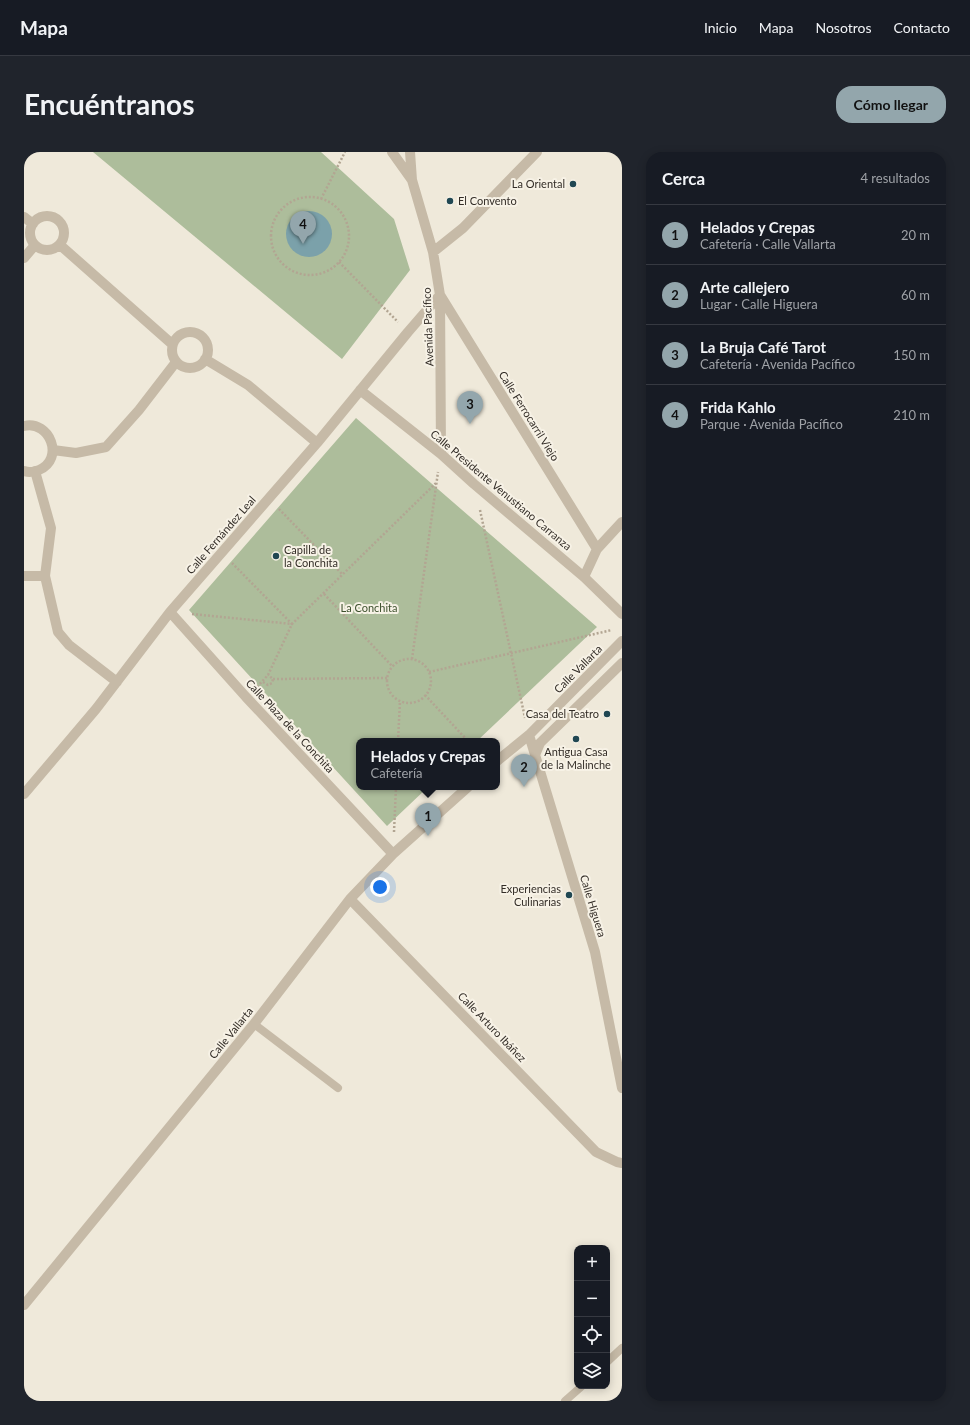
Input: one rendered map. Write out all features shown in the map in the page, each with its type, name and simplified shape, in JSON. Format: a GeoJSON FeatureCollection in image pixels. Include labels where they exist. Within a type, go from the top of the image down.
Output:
{"type":"FeatureCollection","features":[{"type":"Feature","properties":{"kind":"street","name":"Avenida Pacífico"},"geometry":{"type":"LineString","coordinates":[[392,152],[412,180]]}},
{"type":"Feature","properties":{"kind":"street","name":"Avenida Pacífico"},"geometry":{"type":"LineString","coordinates":[[410,152],[412,180],[422,219],[433,252],[440,295],[441,454]]}},
{"type":"Feature","properties":{"kind":"street"},"geometry":{"type":"LineString","coordinates":[[433,252],[463,228],[537,152]]}},
{"type":"Feature","properties":{"kind":"street"},"geometry":{"type":"LineString","coordinates":[[46,216],[57,220],[63,229],[63,240],[60,245],[50,250],[39,249],[31,241],[30,230],[32,224],[36,220],[46,216]]}},
{"type":"Feature","properties":{"kind":"street"},"geometry":{"type":"LineString","coordinates":[[24,217],[32,224]]}},
{"type":"Feature","properties":{"kind":"street"},"geometry":{"type":"LineString","coordinates":[[24,258],[35,245]]}},
{"type":"Feature","properties":{"kind":"street"},"geometry":{"type":"LineString","coordinates":[[60,245],[172,344]]}},
{"type":"Feature","properties":{"kind":"street","name":"Calle Fernández Leal"},"geometry":{"type":"LineString","coordinates":[[24,794],[117,682],[170,612],[317,443],[440,295]]}},
{"type":"Feature","properties":{"kind":"street","name":"Calle Ferrocarril Viejo"},"geometry":{"type":"LineString","coordinates":[[440,295],[597,549]]}},
{"type":"Feature","properties":{"kind":"street"},"geometry":{"type":"LineString","coordinates":[[185,332],[197,334],[206,342],[208,353],[205,359],[197,366],[191,368],[186,367],[176,362],[173,357],[172,344],[175,339],[185,332]]}},
{"type":"Feature","properties":{"kind":"street"},"geometry":{"type":"LineString","coordinates":[[205,359],[248,385],[317,443]]}},
{"type":"Feature","properties":{"kind":"street"},"geometry":{"type":"LineString","coordinates":[[53,450],[76,453],[106,447],[139,410],[176,362]]}},
{"type":"Feature","properties":{"kind":"street","name":"Calle Presidente Venustiano Carranza"},"geometry":{"type":"LineString","coordinates":[[360,390],[441,454],[474,484],[584,577],[622,614]]}},
{"type":"Feature","properties":{"kind":"street"},"geometry":{"type":"LineString","coordinates":[[24,426],[36,426],[43,430],[49,435],[53,450],[52,457],[42,469],[35,471],[24,471]]}},
{"type":"Feature","properties":{"kind":"street"},"geometry":{"type":"LineString","coordinates":[[35,471],[51,528],[45,576],[58,632],[69,644],[117,682]]}},
{"type":"Feature","properties":{"kind":"street"},"geometry":{"type":"LineString","coordinates":[[584,577],[597,549],[622,522]]}},
{"type":"Feature","properties":{"kind":"street"},"geometry":{"type":"LineString","coordinates":[[24,576],[45,576]]}},
{"type":"Feature","properties":{"kind":"street","name":"Calle Plaza de la Conchita"},"geometry":{"type":"LineString","coordinates":[[170,612],[246,697],[393,854]]}},
{"type":"Feature","properties":{"kind":"street","name":"Calle Vallarta"},"geometry":{"type":"LineString","coordinates":[[500,759],[529,735],[622,641]]}},
{"type":"Feature","properties":{"kind":"street"},"geometry":{"type":"LineString","coordinates":[[535,755],[540,743],[622,663]]}},
{"type":"Feature","properties":{"kind":"street","name":"Calle Higuera"},"geometry":{"type":"LineString","coordinates":[[529,735],[595,952],[622,1088]]}},
{"type":"Feature","properties":{"kind":"street","name":"Calle Vallarta"},"geometry":{"type":"LineString","coordinates":[[24,1305],[254,1024],[350,899],[393,854],[465,790]]}},
{"type":"Feature","properties":{"kind":"street","name":"Calle Arturo Ibáñez"},"geometry":{"type":"LineString","coordinates":[[350,899],[596,1152],[622,1163]]}},
{"type":"Feature","properties":{"kind":"lane"},"geometry":{"type":"LineString","coordinates":[[254,1024],[338,1088]]}},
{"type":"Feature","properties":{"kind":"lane"},"geometry":{"type":"LineString","coordinates":[[610,1359],[622,1348]]}},
{"type":"Feature","properties":{"kind":"lane"},"geometry":{"type":"LineString","coordinates":[[566,1401],[579,1389]]}},
{"type":"Feature","properties":{"kind":"path"},"geometry":{"type":"LineString","coordinates":[[321,199],[344,152]]}},
{"type":"Feature","properties":{"kind":"path"},"geometry":{"type":"LineString","coordinates":[[310,197],[331,203],[345,220],[348,231],[348,242],[338,262],[320,273],[309,274],[288,268],[274,251],[271,240],[271,229],[281,210],[300,198],[310,197]]}},
{"type":"Feature","properties":{"kind":"path"},"geometry":{"type":"LineString","coordinates":[[338,262],[408,332]]}},
{"type":"Feature","properties":{"kind":"path"},"geometry":{"type":"LineString","coordinates":[[412,659],[441,454]]}},
{"type":"Feature","properties":{"kind":"path"},"geometry":{"type":"LineString","coordinates":[[246,697],[263,682],[268,675],[292,624],[436,483]]}},
{"type":"Feature","properties":{"kind":"path"},"geometry":{"type":"LineString","coordinates":[[474,484],[510,654],[529,735]]}},
{"type":"Feature","properties":{"kind":"path"},"geometry":{"type":"LineString","coordinates":[[269,499],[343,575]]}},
{"type":"Feature","properties":{"kind":"path"},"geometry":{"type":"LineString","coordinates":[[222,553],[292,624]]}},
{"type":"Feature","properties":{"kind":"path"},"geometry":{"type":"LineString","coordinates":[[324,594],[392,666]]}},
{"type":"Feature","properties":{"kind":"path"},"geometry":{"type":"LineString","coordinates":[[170,612],[292,624]]}},
{"type":"Feature","properties":{"kind":"path"},"geometry":{"type":"LineString","coordinates":[[429,672],[615,629]]}},
{"type":"Feature","properties":{"kind":"path"},"geometry":{"type":"LineString","coordinates":[[405,659],[412,659],[419,661],[425,666],[431,678],[430,684],[425,695],[414,702],[400,701],[394,697],[387,685],[389,671],[392,666],[405,659]]}},
{"type":"Feature","properties":{"kind":"path"},"geometry":{"type":"LineString","coordinates":[[268,675],[273,678],[387,678]]}},
{"type":"Feature","properties":{"kind":"path"},"geometry":{"type":"LineString","coordinates":[[263,682],[268,685],[272,683],[273,678]]}},
{"type":"Feature","properties":{"kind":"path"},"geometry":{"type":"LineString","coordinates":[[425,695],[465,738]]}},
{"type":"Feature","properties":{"kind":"path"},"geometry":{"type":"LineString","coordinates":[[398,738],[400,701]]}},
{"type":"Feature","properties":{"kind":"path"},"geometry":{"type":"LineString","coordinates":[[393,854],[396,790]]}},
{"type":"Feature","properties":{"kind":"green space"},"geometry":{"type":"Polygon","coordinates":[[[93,152],[321,152],[394,219],[410,270],[342,359],[93,152]]]}},
{"type":"Feature","properties":{"kind":"green space","name":"La Conchita"},"geometry":{"type":"Polygon","coordinates":[[[356,418],[597,627],[480,738],[356,738],[356,790],[425,790],[387,826],[189,610],[356,418]]]}},
{"type":"Feature","properties":{"kind":"water"},"geometry":{"type":"Polygon","coordinates":[[[304,211],[314,211],[326,217],[331,225],[331,243],[326,251],[318,256],[304,257],[296,254],[289,247],[286,239],[286,229],[289,221],[296,214],[304,211]]]}},
{"type":"Feature","properties":{"kind":"place","name":"La Oriental"},"geometry":{"type":"Point","coordinates":[573,184]}},
{"type":"Feature","properties":{"kind":"place","name":"El Convento"},"geometry":{"type":"Point","coordinates":[450,201]}},
{"type":"Feature","properties":{"kind":"place","name":"Frida Kahlo"},"geometry":{"type":"Point","coordinates":[303,244]}},
{"type":"Feature","properties":{"kind":"place","name":"La Bruja Café Tarot"},"geometry":{"type":"Point","coordinates":[470,424]}},
{"type":"Feature","properties":{"kind":"place","name":"Capilla de la Conchita"},"geometry":{"type":"Point","coordinates":[276,556]}},
{"type":"Feature","properties":{"kind":"place","name":"Casa del Teatro"},"geometry":{"type":"Point","coordinates":[607,714]}},
{"type":"Feature","properties":{"kind":"place","name":"Antigua Casa de la Malinche"},"geometry":{"type":"Point","coordinates":[576,739]}},
{"type":"Feature","properties":{"kind":"place","name":"Arte callejero"},"geometry":{"type":"Point","coordinates":[524,787]}},
{"type":"Feature","properties":{"kind":"place","name":"Helados y Crepas"},"geometry":{"type":"Point","coordinates":[428,836]}},
{"type":"Feature","properties":{"kind":"place","name":"Experiencias Culinarias"},"geometry":{"type":"Point","coordinates":[569,895]}}]}
